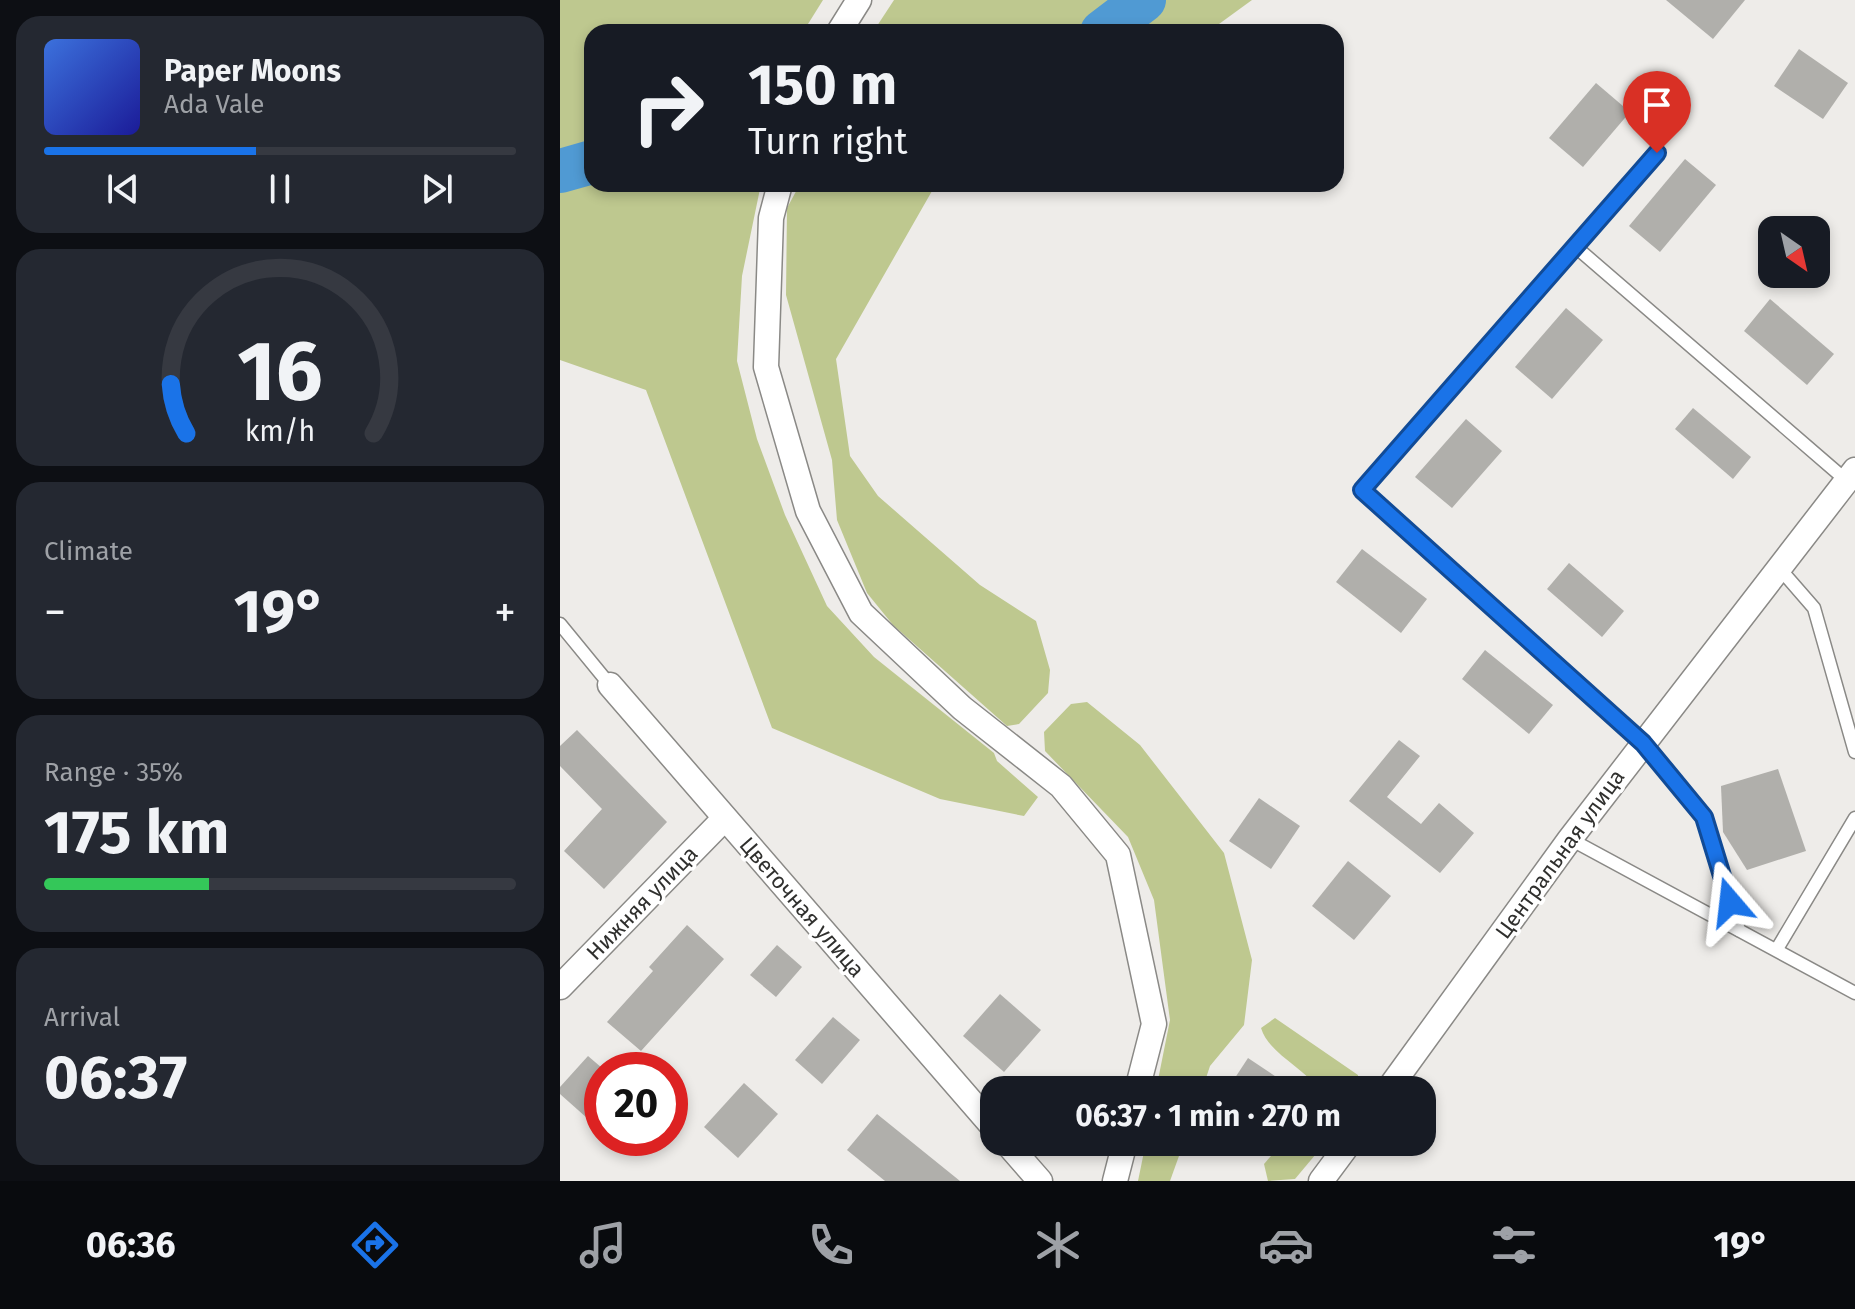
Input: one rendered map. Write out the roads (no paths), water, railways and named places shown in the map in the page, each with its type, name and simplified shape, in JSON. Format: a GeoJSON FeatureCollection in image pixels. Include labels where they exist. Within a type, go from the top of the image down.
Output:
{"type":"FeatureCollection","features":[{"type":"Feature","properties":{"kind":"street"},"geometry":{"type":"LineString","coordinates":[[844,24],[859,0]]}},
{"type":"Feature","properties":{"kind":"street"},"geometry":{"type":"LineString","coordinates":[[778,192],[771,218],[766,367],[808,511],[861,613],[962,708],[1061,786],[1118,855],[1154,1024],[1141,1076]]}},
{"type":"Feature","properties":{"kind":"street","name":"Центральная улица"},"geometry":{"type":"LineString","coordinates":[[1398,1076],[1570,839],[1851,475]]}},
{"type":"Feature","properties":{"kind":"street","name":"Цветочная улица"},"geometry":{"type":"LineString","coordinates":[[610,685],[980,1112]]}},
{"type":"Feature","properties":{"kind":"street","name":"Нижняя улица"},"geometry":{"type":"LineString","coordinates":[[560,987],[724,819]]}},
{"type":"Feature","properties":{"kind":"street"},"geometry":{"type":"LineString","coordinates":[[1018,1156],[1040,1181]]}},
{"type":"Feature","properties":{"kind":"street"},"geometry":{"type":"LineString","coordinates":[[1115,1181],[1121,1156]]}},
{"type":"Feature","properties":{"kind":"street"},"geometry":{"type":"LineString","coordinates":[[1321,1181],[1340,1156]]}},
{"type":"Feature","properties":{"kind":"lane"},"geometry":{"type":"LineString","coordinates":[[1657,153],[1362,490],[1643,743],[1704,817],[1739,930]]}},
{"type":"Feature","properties":{"kind":"lane"},"geometry":{"type":"LineString","coordinates":[[1577,248],[1851,475]]}},
{"type":"Feature","properties":{"kind":"lane"},"geometry":{"type":"LineString","coordinates":[[1780,569],[1814,608],[1855,752]]}},
{"type":"Feature","properties":{"kind":"lane"},"geometry":{"type":"LineString","coordinates":[[560,624],[610,685]]}},
{"type":"Feature","properties":{"kind":"lane"},"geometry":{"type":"LineString","coordinates":[[1777,949],[1855,818]]}},
{"type":"Feature","properties":{"kind":"lane"},"geometry":{"type":"LineString","coordinates":[[1570,839],[1855,993]]}},
{"type":"Feature","properties":{"kind":"waterway"},"geometry":{"type":"LineString","coordinates":[[1112,24],[1144,0]]}},
{"type":"Feature","properties":{"kind":"waterway"},"geometry":{"type":"LineString","coordinates":[[560,171],[584,164]]}}]}
